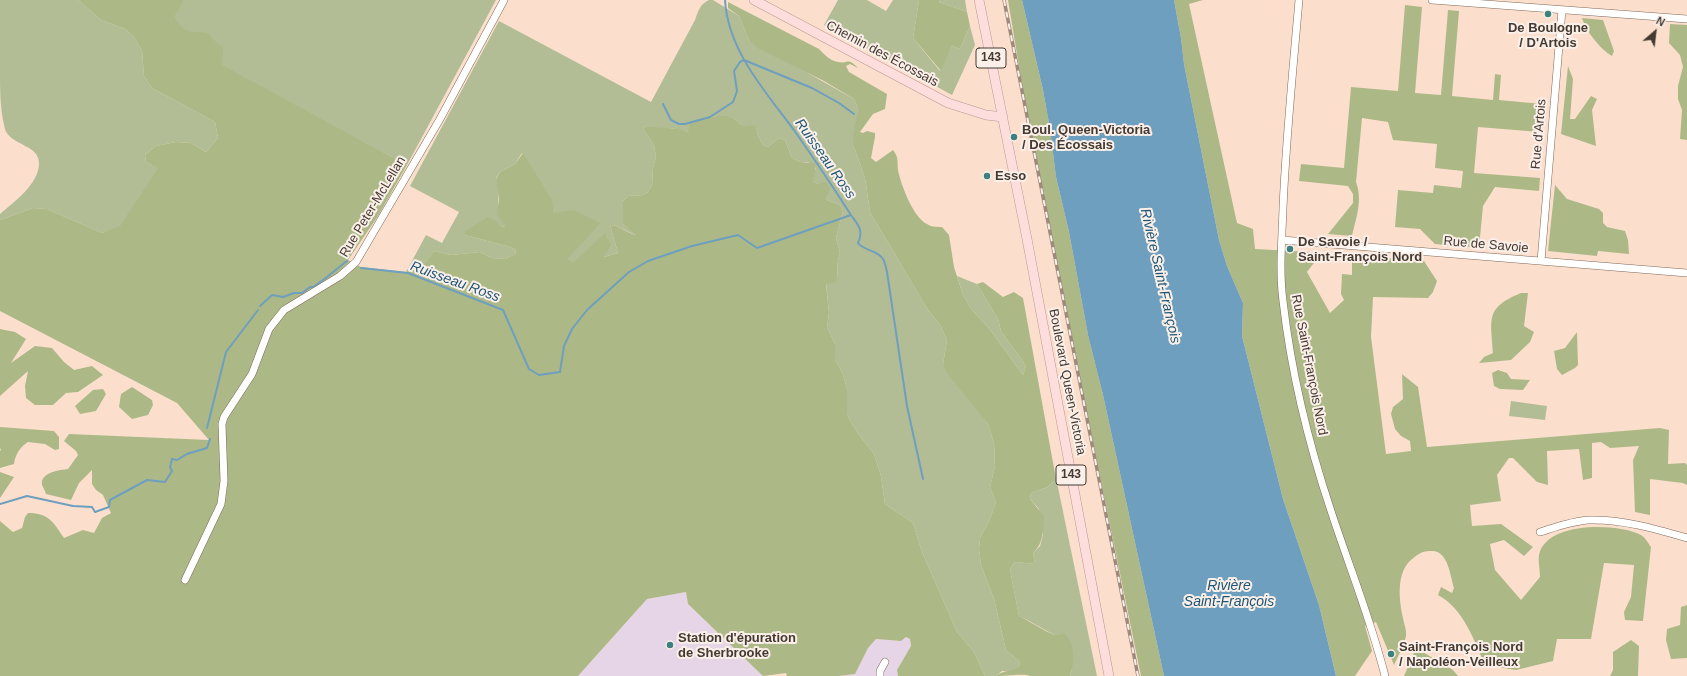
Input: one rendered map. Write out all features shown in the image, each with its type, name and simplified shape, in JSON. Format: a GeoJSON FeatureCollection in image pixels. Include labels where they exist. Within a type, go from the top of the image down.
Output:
{"type":"FeatureCollection","features":[{"type":"Feature","properties":{"kind":"main road","name":"Chemin des Écossais"},"geometry":{"type":"LineString","coordinates":[[754,0],[948,103],[986,115],[1003,117]]}},
{"type":"Feature","properties":{"kind":"main road","name":"143"},"geometry":{"type":"LineString","coordinates":[[979,0],[1003,117]]}},
{"type":"Feature","properties":{"kind":"main road","name":"Boulevard Queen-Victoria"},"geometry":{"type":"LineString","coordinates":[[1003,117],[1109,676]]}},
{"type":"Feature","properties":{"kind":"street","name":"Rue Peter-McLellan"},"geometry":{"type":"LineString","coordinates":[[186,580],[221,504],[224,493],[222,424],[224,417],[252,374],[269,329],[284,310],[340,276],[356,262],[440,119],[504,0]]}},
{"type":"Feature","properties":{"kind":"street","name":"Rue Saint-François Nord"},"geometry":{"type":"LineString","coordinates":[[1299,0],[1285,167],[1281,282],[1283,300],[1288,336],[1304,411],[1330,509],[1375,639],[1385,676]]}},
{"type":"Feature","properties":{"kind":"street"},"geometry":{"type":"LineString","coordinates":[[1432,0],[1687,19]]}},
{"type":"Feature","properties":{"kind":"street","name":"Rue d'Artois"},"geometry":{"type":"LineString","coordinates":[[1541,261],[1562,10]]}},
{"type":"Feature","properties":{"kind":"street","name":"Rue de Savoie"},"geometry":{"type":"LineString","coordinates":[[1282,240],[1687,273]]}},
{"type":"Feature","properties":{"kind":"street"},"geometry":{"type":"LineString","coordinates":[[1540,532],[1577,522],[1604,521],[1642,526],[1687,538]]}},
{"type":"Feature","properties":{"kind":"street"},"geometry":{"type":"LineString","coordinates":[[880,676],[880,671],[885,662]]}},
{"type":"Feature","properties":{"kind":"shaded area"},"geometry":{"type":"Polygon","coordinates":[[[686,592],[688,604],[763,676],[578,676],[647,599],[686,592]]]}},
{"type":"Feature","properties":{"kind":"shaded area"},"geometry":{"type":"Polygon","coordinates":[[[906,637],[910,639],[911,646],[897,670],[898,676],[839,676],[855,674],[868,648],[876,639],[901,641],[906,637]]]}},
{"type":"Feature","properties":{"kind":"green space"},"geometry":{"type":"Polygon","coordinates":[[[0,0],[78,0],[101,20],[125,29],[134,37],[142,51],[144,76],[152,88],[215,122],[218,138],[206,152],[191,143],[176,142],[156,146],[145,155],[146,162],[159,168],[120,227],[102,233],[47,209],[33,208],[0,220],[0,214],[25,192],[35,179],[39,164],[38,157],[35,152],[13,139],[8,135],[5,129],[0,93],[0,0]]]}},
{"type":"Feature","properties":{"kind":"green space"},"geometry":{"type":"Polygon","coordinates":[[[78,0],[182,0],[183,2],[174,17],[185,30],[208,33],[223,47],[222,65],[407,165],[378,216],[348,260],[361,267],[406,272],[422,266],[434,251],[451,255],[480,252],[492,258],[505,259],[515,254],[516,250],[510,247],[465,235],[465,231],[488,217],[496,221],[501,227],[505,226],[497,214],[499,198],[496,179],[500,172],[515,164],[523,153],[552,200],[554,213],[574,210],[601,223],[568,258],[573,263],[605,232],[611,245],[604,257],[618,253],[610,225],[617,226],[636,235],[623,224],[623,201],[628,196],[643,195],[648,192],[652,185],[653,168],[656,157],[654,145],[643,129],[646,126],[678,129],[688,132],[690,122],[717,116],[725,116],[735,119],[742,125],[756,126],[758,136],[763,145],[768,147],[779,138],[785,140],[792,158],[800,162],[815,163],[816,168],[814,182],[818,184],[826,182],[830,188],[826,197],[827,200],[840,205],[843,211],[836,238],[840,253],[837,278],[835,283],[826,284],[829,313],[827,327],[835,344],[835,359],[843,374],[847,389],[847,415],[857,432],[874,454],[881,476],[885,504],[913,523],[922,552],[957,632],[974,652],[985,676],[898,676],[897,670],[911,646],[910,639],[906,637],[901,641],[876,639],[868,648],[855,674],[839,676],[787,676],[786,673],[763,676],[688,604],[686,592],[647,599],[578,676],[0,676],[0,521],[13,532],[22,528],[25,517],[28,513],[35,513],[50,520],[64,538],[83,530],[94,533],[102,518],[111,513],[103,495],[96,490],[92,484],[92,470],[79,483],[71,500],[46,494],[42,485],[44,477],[51,472],[68,469],[78,455],[76,451],[64,441],[69,434],[209,440],[177,403],[0,311],[0,220],[33,208],[47,209],[102,233],[120,226],[158,168],[146,162],[145,155],[156,146],[176,142],[191,143],[206,152],[218,138],[215,122],[152,88],[144,76],[142,51],[134,37],[125,29],[101,20],[78,0]]]}},
{"type":"Feature","properties":{"kind":"green space"},"geometry":{"type":"Polygon","coordinates":[[[98,0],[496,0],[407,165],[98,0]]]}},
{"type":"Feature","properties":{"kind":"green space"},"geometry":{"type":"Polygon","coordinates":[[[709,0],[713,0],[739,16],[749,40],[854,99],[858,109],[854,147],[865,178],[870,212],[926,307],[940,325],[947,340],[943,364],[988,424],[994,443],[995,466],[990,487],[996,502],[990,519],[980,538],[979,549],[981,565],[994,599],[1006,650],[1020,662],[1019,666],[1013,671],[1002,671],[996,676],[985,676],[974,652],[957,632],[922,552],[913,523],[885,504],[881,476],[874,454],[857,432],[847,415],[847,389],[843,374],[835,359],[835,344],[827,327],[829,313],[826,283],[837,278],[840,253],[836,238],[843,211],[840,205],[827,200],[818,184],[814,182],[813,175],[816,168],[808,162],[800,162],[792,158],[785,140],[779,138],[768,147],[763,145],[758,136],[756,127],[742,125],[735,119],[717,116],[706,119],[688,132],[672,128],[654,128],[646,126],[643,129],[654,145],[656,157],[653,168],[652,185],[648,192],[643,195],[628,196],[623,201],[623,224],[637,235],[617,226],[610,225],[618,253],[604,257],[608,238],[604,233],[573,264],[568,258],[557,213],[554,213],[551,200],[522,153],[515,164],[500,172],[496,178],[499,188],[498,204],[505,226],[465,235],[510,247],[516,250],[515,254],[505,259],[492,258],[480,252],[451,255],[434,251],[422,266],[406,272],[426,235],[442,243],[459,212],[410,186],[499,21],[651,102],[700,8],[709,0]]]}},
{"type":"Feature","properties":{"kind":"green space"},"geometry":{"type":"Polygon","coordinates":[[[838,0],[867,0],[886,11],[893,0],[919,0],[913,38],[940,71],[952,46],[960,49],[970,26],[975,45],[952,95],[824,25],[838,0]]]}},
{"type":"Feature","properties":{"kind":"green space"},"geometry":{"type":"Polygon","coordinates":[[[919,0],[940,0],[939,2],[967,12],[970,26],[960,49],[952,46],[941,71],[913,38],[919,0]]]}},
{"type":"Feature","properties":{"kind":"green space"},"geometry":{"type":"Polygon","coordinates":[[[940,0],[965,0],[967,12],[939,2],[940,0]]]}},
{"type":"Feature","properties":{"kind":"green space"},"geometry":{"type":"Polygon","coordinates":[[[1008,0],[1022,0],[1043,90],[1056,177],[1069,232],[1088,335],[1103,395],[1164,676],[1141,676],[1032,145],[1008,0]]]}},
{"type":"Feature","properties":{"kind":"green space"},"geometry":{"type":"Polygon","coordinates":[[[1174,0],[1203,0],[1189,4],[1237,223],[1253,229],[1255,249],[1330,253],[1316,260],[1307,272],[1330,313],[1344,300],[1341,294],[1342,274],[1352,275],[1352,255],[1424,261],[1437,281],[1433,292],[1428,298],[1373,297],[1371,337],[1386,454],[1411,451],[1410,441],[1401,436],[1395,429],[1391,414],[1393,407],[1403,399],[1402,374],[1418,387],[1427,447],[1660,428],[1669,430],[1668,464],[1685,463],[1687,465],[1687,485],[1683,483],[1650,479],[1650,515],[1635,512],[1633,460],[1639,446],[1610,448],[1601,442],[1592,443],[1592,478],[1583,480],[1579,449],[1547,451],[1548,485],[1537,482],[1513,458],[1509,458],[1497,475],[1501,501],[1470,505],[1472,526],[1501,524],[1533,547],[1524,556],[1504,540],[1490,544],[1495,570],[1521,600],[1540,577],[1539,555],[1544,544],[1555,536],[1568,531],[1600,527],[1616,528],[1641,535],[1651,547],[1643,621],[1625,620],[1624,612],[1631,597],[1634,565],[1604,563],[1591,639],[1557,639],[1553,661],[1516,670],[1485,665],[1472,635],[1461,616],[1447,601],[1438,595],[1441,587],[1452,593],[1454,588],[1444,558],[1436,551],[1427,551],[1419,554],[1411,560],[1406,565],[1403,572],[1400,595],[1406,634],[1404,643],[1394,665],[1376,622],[1365,626],[1372,651],[1355,676],[1336,676],[1319,605],[1283,499],[1242,336],[1243,303],[1227,266],[1219,240],[1184,64],[1174,0]]]}},
{"type":"Feature","properties":{"kind":"green space"},"geometry":{"type":"Polygon","coordinates":[[[728,2],[819,49],[832,60],[852,63],[858,68],[850,64],[846,66],[849,72],[887,94],[885,109],[873,114],[860,132],[863,133],[867,131],[875,133],[871,158],[876,162],[893,150],[897,157],[898,170],[902,184],[912,208],[927,224],[930,226],[942,227],[949,235],[954,267],[963,295],[972,310],[988,327],[1023,375],[1026,366],[1001,331],[998,319],[977,284],[983,282],[1003,297],[1014,292],[1023,298],[1054,468],[1054,481],[1048,487],[1031,493],[1030,499],[1044,516],[1041,541],[1033,553],[1035,564],[1015,562],[1010,569],[1019,616],[1055,635],[1064,633],[1071,642],[1073,665],[1070,676],[996,676],[1002,672],[1013,670],[1019,666],[1020,662],[1006,650],[994,599],[981,565],[979,549],[980,538],[990,519],[996,502],[990,487],[995,466],[994,443],[988,424],[947,373],[943,364],[947,340],[940,325],[926,307],[870,212],[865,178],[854,147],[853,137],[858,109],[854,99],[824,81],[759,49],[749,40],[739,16],[728,8],[728,2]]]}},
{"type":"Feature","properties":{"kind":"green space"},"geometry":{"type":"Polygon","coordinates":[[[1405,5],[1422,7],[1415,93],[1441,95],[1448,10],[1459,11],[1452,96],[1493,100],[1495,74],[1501,75],[1499,100],[1542,104],[1540,132],[1478,127],[1474,173],[1540,178],[1539,191],[1495,187],[1483,206],[1479,248],[1435,244],[1420,229],[1395,227],[1398,190],[1433,193],[1434,185],[1461,188],[1463,171],[1435,168],[1437,144],[1393,140],[1388,122],[1362,118],[1356,182],[1359,202],[1352,236],[1328,234],[1353,203],[1353,194],[1348,186],[1299,181],[1301,164],[1344,168],[1351,87],[1398,91],[1405,5]]]}},
{"type":"Feature","properties":{"kind":"green space"},"geometry":{"type":"Polygon","coordinates":[[[1582,18],[1603,20],[1614,51],[1612,56],[1607,53],[1594,39],[1582,18]]]}},
{"type":"Feature","properties":{"kind":"green space"},"geometry":{"type":"Polygon","coordinates":[[[1670,24],[1687,25],[1687,140],[1680,139],[1682,110],[1678,99],[1678,86],[1683,67],[1680,55],[1669,43],[1670,24]]]}},
{"type":"Feature","properties":{"kind":"green space"},"geometry":{"type":"Polygon","coordinates":[[[1568,66],[1573,79],[1570,119],[1575,119],[1591,96],[1597,99],[1592,110],[1596,146],[1561,134],[1568,66]]]}},
{"type":"Feature","properties":{"kind":"green space"},"geometry":{"type":"Polygon","coordinates":[[[1555,185],[1567,199],[1599,209],[1603,213],[1603,223],[1607,227],[1625,231],[1628,240],[1629,254],[1598,251],[1597,256],[1548,251],[1555,185]]]}},
{"type":"Feature","properties":{"kind":"green space"},"geometry":{"type":"Polygon","coordinates":[[[957,276],[977,284],[998,319],[1001,331],[1026,366],[1023,375],[988,327],[972,310],[963,295],[957,276]]]}},
{"type":"Feature","properties":{"kind":"green space"},"geometry":{"type":"Polygon","coordinates":[[[1521,293],[1528,293],[1524,326],[1534,332],[1530,342],[1511,360],[1479,363],[1484,357],[1493,353],[1491,323],[1496,309],[1509,298],[1521,293]]]}},
{"type":"Feature","properties":{"kind":"green space"},"geometry":{"type":"Polygon","coordinates":[[[0,329],[15,332],[26,339],[11,363],[35,346],[52,348],[64,362],[74,370],[92,366],[103,375],[78,392],[66,393],[53,405],[35,405],[26,398],[25,386],[28,371],[0,396],[0,329]]]}},
{"type":"Feature","properties":{"kind":"green space"},"geometry":{"type":"Polygon","coordinates":[[[1577,332],[1578,365],[1562,375],[1557,369],[1554,351],[1565,348],[1577,332]]]}},
{"type":"Feature","properties":{"kind":"green space"},"geometry":{"type":"Polygon","coordinates":[[[1498,370],[1507,373],[1511,379],[1530,380],[1523,390],[1500,389],[1494,386],[1492,373],[1498,370]]]}},
{"type":"Feature","properties":{"kind":"green space"},"geometry":{"type":"Polygon","coordinates":[[[132,387],[152,400],[153,405],[148,415],[132,419],[119,407],[121,394],[132,387]]]}},
{"type":"Feature","properties":{"kind":"green space"},"geometry":{"type":"Polygon","coordinates":[[[103,389],[106,394],[96,411],[80,414],[75,406],[93,390],[103,389]]]}},
{"type":"Feature","properties":{"kind":"green space"},"geometry":{"type":"Polygon","coordinates":[[[1511,401],[1547,406],[1545,420],[1509,416],[1511,401]]]}},
{"type":"Feature","properties":{"kind":"green space"},"geometry":{"type":"Polygon","coordinates":[[[0,427],[54,431],[59,437],[59,449],[55,450],[45,444],[28,442],[18,452],[15,457],[14,464],[0,468],[0,427]]]}},
{"type":"Feature","properties":{"kind":"green space"},"geometry":{"type":"Polygon","coordinates":[[[1054,468],[1097,676],[1070,676],[1072,669],[1057,636],[1019,616],[1010,569],[1015,562],[1035,564],[1033,553],[1040,546],[1043,535],[1039,509],[1030,499],[1031,493],[1048,487],[1054,481],[1054,468]]]}},
{"type":"Feature","properties":{"kind":"green space"},"geometry":{"type":"Polygon","coordinates":[[[0,472],[14,477],[0,498],[0,472]]]}},
{"type":"Feature","properties":{"kind":"green space"},"geometry":{"type":"Polygon","coordinates":[[[1687,605],[1687,658],[1671,659],[1666,640],[1667,629],[1680,625],[1681,607],[1687,605]]]}},
{"type":"Feature","properties":{"kind":"green space"},"geometry":{"type":"Polygon","coordinates":[[[1631,640],[1639,646],[1638,676],[1610,676],[1613,670],[1613,652],[1631,640]]]}},
{"type":"Feature","properties":{"kind":"green space"},"geometry":{"type":"Polygon","coordinates":[[[1416,648],[1453,670],[1458,676],[1404,676],[1416,648]]]}},
{"type":"Feature","properties":{"kind":"water","name":"Rivière Saint-François"},"geometry":{"type":"Polygon","coordinates":[[[1022,0],[1174,0],[1184,64],[1219,240],[1227,266],[1243,303],[1242,336],[1283,499],[1319,605],[1336,676],[1164,676],[1103,395],[1088,335],[1069,232],[1056,177],[1043,90],[1022,0]]]}},
{"type":"Feature","properties":{"kind":"waterway","name":"Ruisseau Ross"},"geometry":{"type":"LineString","coordinates":[[361,268],[408,273],[503,310],[529,369],[539,375],[560,372],[564,346],[572,329],[587,310],[629,272],[648,261],[692,246],[738,235],[757,248],[851,215],[803,143],[751,71],[741,54],[733,37],[725,0]]}},
{"type":"Feature","properties":{"kind":"waterway"},"geometry":{"type":"LineString","coordinates":[[663,104],[671,120],[679,124],[685,124],[710,117],[733,102],[737,91],[734,71],[740,62],[744,60],[812,88],[839,103],[854,114]]}},
{"type":"Feature","properties":{"kind":"waterway"},"geometry":{"type":"LineString","coordinates":[[851,215],[860,231],[858,243],[864,248],[878,254],[884,260],[907,406],[923,479]]}},
{"type":"Feature","properties":{"kind":"waterway","name":"Ruisseau Ross"},"geometry":{"type":"LineString","coordinates":[[260,306],[272,295],[283,297],[294,293],[302,293],[322,281],[347,261]]}},
{"type":"Feature","properties":{"kind":"waterway","name":"Ruisseau Ross"},"geometry":{"type":"LineString","coordinates":[[207,428],[226,352],[258,310]]}},
{"type":"Feature","properties":{"kind":"waterway","name":"Ruisseau Ross"},"geometry":{"type":"LineString","coordinates":[[0,504],[27,496],[73,506],[92,507],[95,512],[109,507],[110,500],[147,480],[165,482],[172,471],[170,467],[172,459],[177,460],[187,454],[207,448],[210,439]]}},
{"type":"Feature","properties":{"kind":"railway"},"geometry":{"type":"LineString","coordinates":[[1004,0],[1138,676]]}},
{"type":"Feature","properties":{"kind":"place","name":"De Boulogne / D'Artois"},"geometry":{"type":"Point","coordinates":[1548,14]}},
{"type":"Feature","properties":{"kind":"place","name":"Boul. Queen-Victoria / Des Écossais"},"geometry":{"type":"Point","coordinates":[1014,137]}},
{"type":"Feature","properties":{"kind":"place","name":"Esso"},"geometry":{"type":"Point","coordinates":[987,176]}},
{"type":"Feature","properties":{"kind":"place","name":"De Savoie / Saint-François Nord"},"geometry":{"type":"Point","coordinates":[1290,249]}},
{"type":"Feature","properties":{"kind":"place","name":"Station d'épuration de Sherbrooke"},"geometry":{"type":"Point","coordinates":[670,645]}},
{"type":"Feature","properties":{"kind":"place","name":"Saint-François Nord / Napoléon-Veilleux"},"geometry":{"type":"Point","coordinates":[1391,654]}}]}
